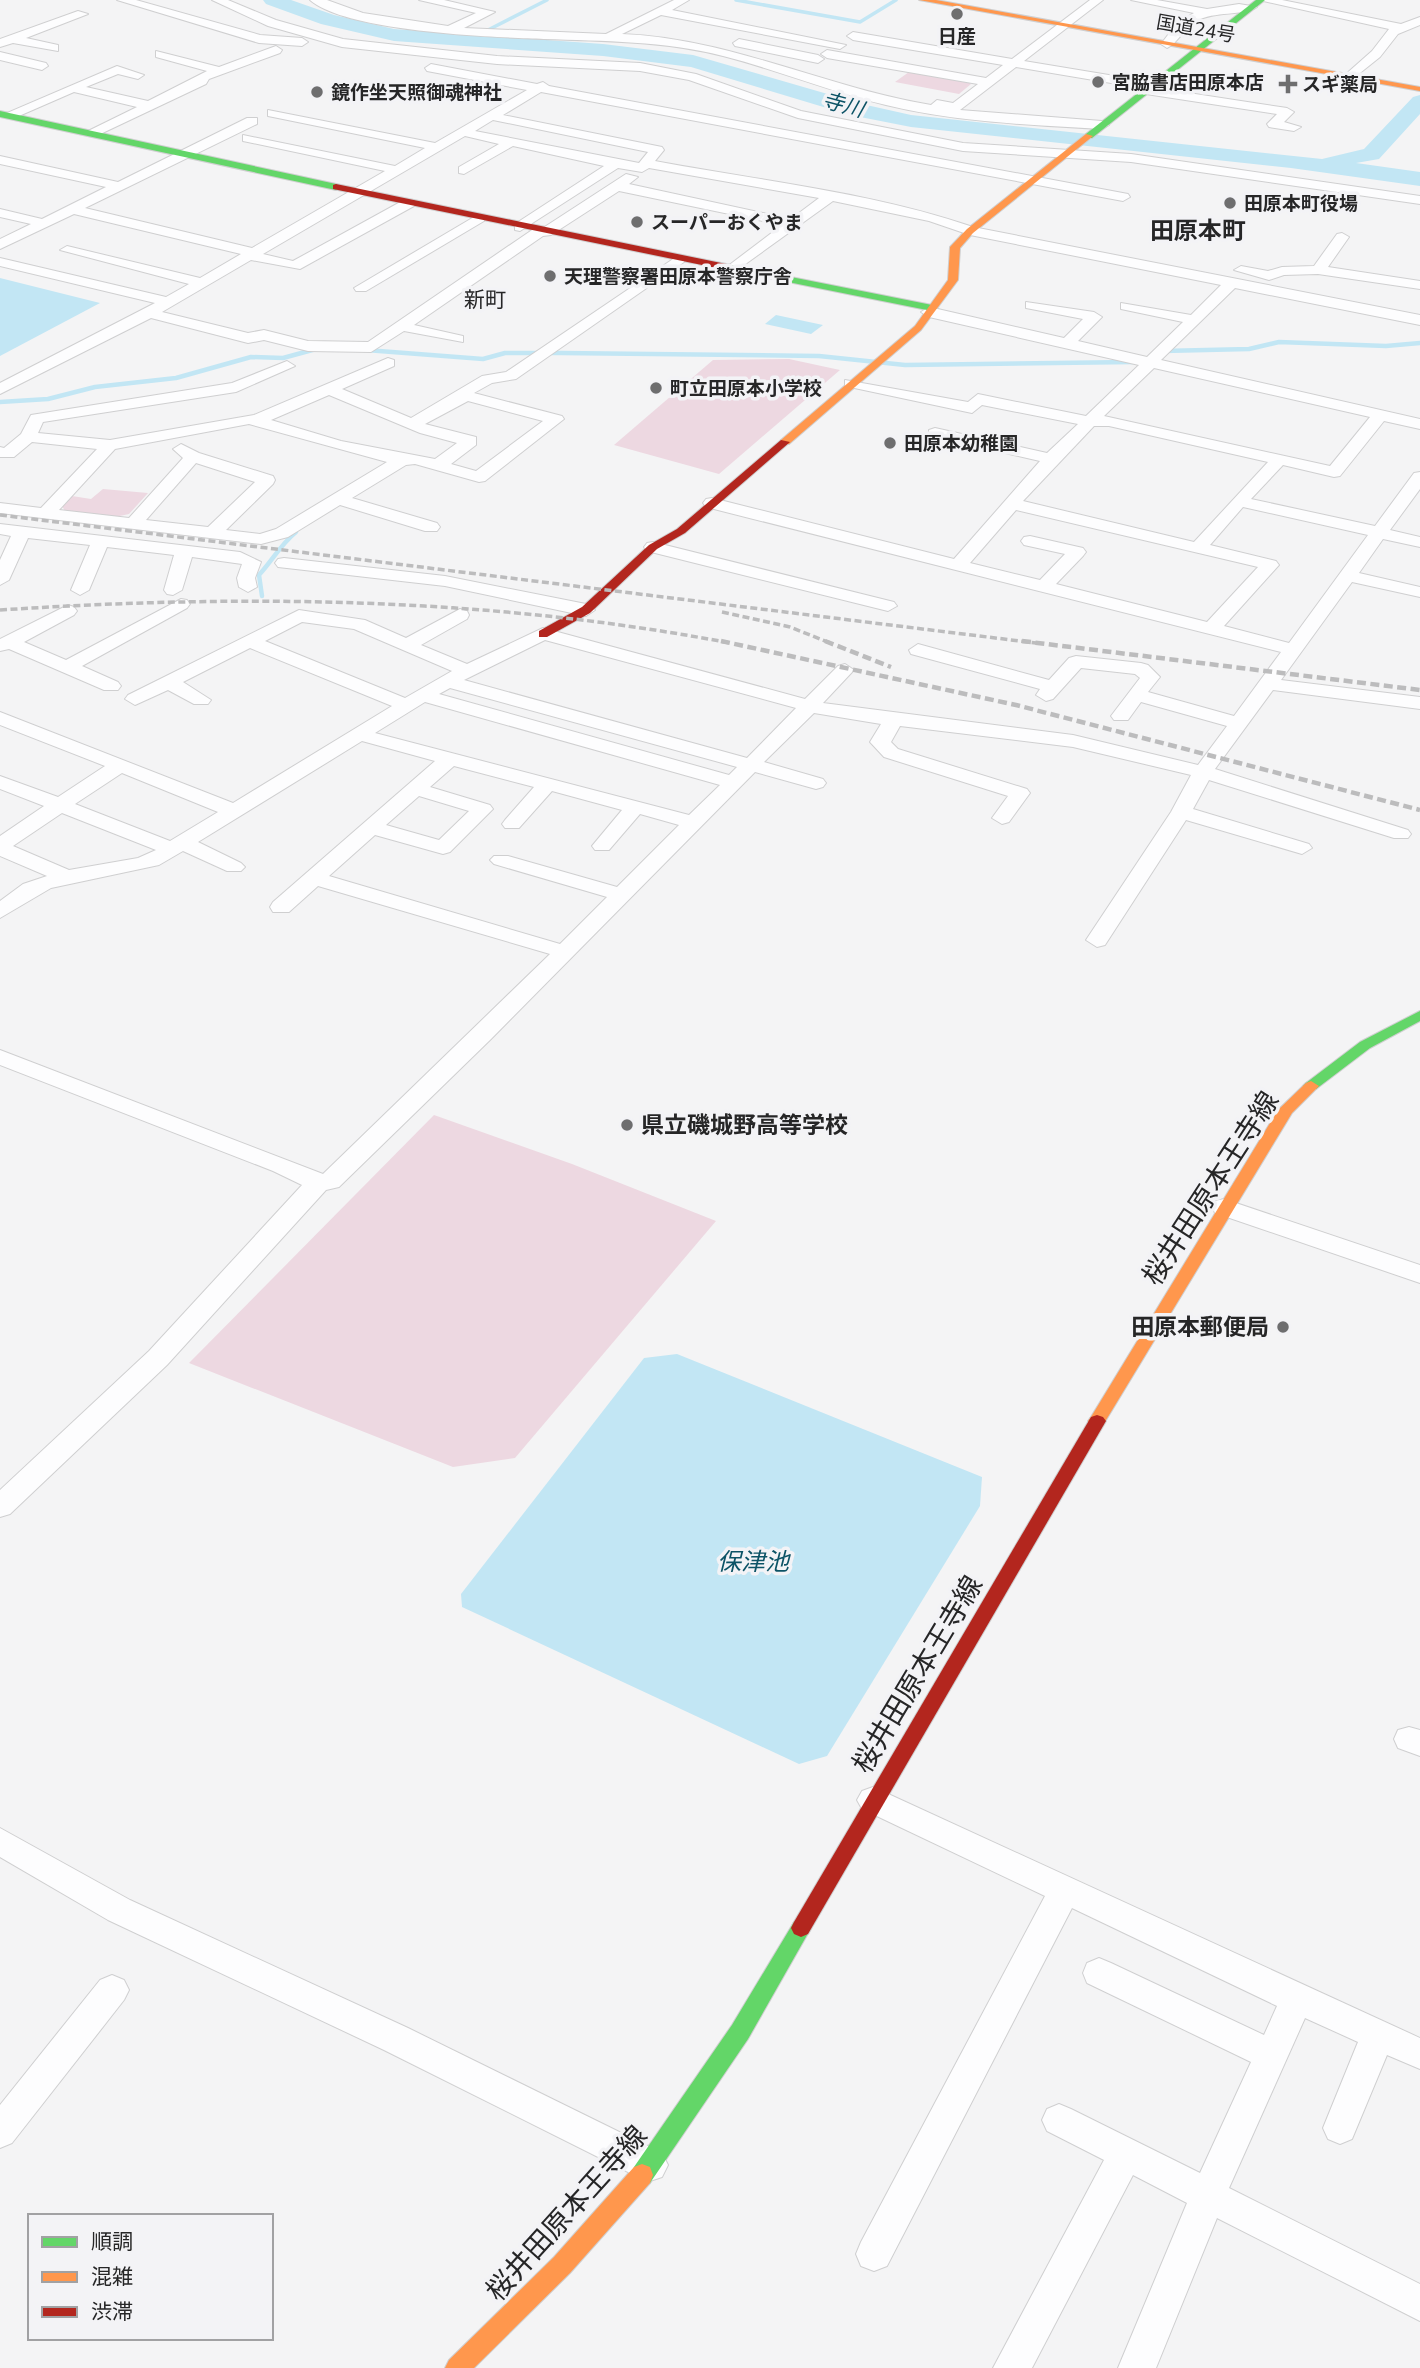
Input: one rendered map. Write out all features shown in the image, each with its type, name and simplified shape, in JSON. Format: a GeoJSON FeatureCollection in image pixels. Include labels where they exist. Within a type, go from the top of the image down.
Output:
{"type":"FeatureCollection","features":[{"type":"Feature","properties":{"kind":"main road","name":"国道24号"},"geometry":{"type":"LineString","coordinates":[[923,0],[1420,89]]}},
{"type":"Feature","properties":{"kind":"main road"},"geometry":{"type":"LineString","coordinates":[[543,634],[586,610],[653,547],[681,531],[918,328],[953,280],[955,247],[970,231],[1259,2]]}},
{"type":"Feature","properties":{"kind":"main road"},"geometry":{"type":"LineString","coordinates":[[4,115],[543,232],[930,310]]}},
{"type":"Feature","properties":{"kind":"main road","name":"桜井田原本王寺線"},"geometry":{"type":"LineString","coordinates":[[457,2368],[562,2265],[650,2165],[740,2032],[873,1800],[1224,1207],[1286,1110],[1325,1071],[1385,1031],[1420,1015]]}},
{"type":"Feature","properties":{"kind":"street"},"geometry":{"type":"LineString","coordinates":[[123,0],[260,39],[301,42],[1123,197]]}},
{"type":"Feature","properties":{"kind":"street"},"geometry":{"type":"LineString","coordinates":[[218,0],[272,23],[342,43],[484,59],[640,67],[692,77],[799,114],[963,147],[1067,153],[1179,164],[1420,200]]}},
{"type":"Feature","properties":{"kind":"street"},"geometry":{"type":"LineString","coordinates":[[316,0],[360,16],[450,29],[605,38],[723,52],[840,90],[945,112],[1101,126]]}},
{"type":"Feature","properties":{"kind":"street"},"geometry":{"type":"LineString","coordinates":[[425,0],[489,12],[450,29]]}},
{"type":"Feature","properties":{"kind":"street"},"geometry":{"type":"LineString","coordinates":[[860,31],[800,70],[867,89],[956,107],[1097,0]]}},
{"type":"Feature","properties":{"kind":"street"},"geometry":{"type":"LineString","coordinates":[[1137,0],[1206,12]]}},
{"type":"Feature","properties":{"kind":"street"},"geometry":{"type":"LineString","coordinates":[[0,389],[204,283],[581,63],[605,38],[658,11],[685,1]]}},
{"type":"Feature","properties":{"kind":"street"},"geometry":{"type":"LineString","coordinates":[[1167,44],[1178,28],[1206,12],[1259,2],[1401,28]]}},
{"type":"Feature","properties":{"kind":"street"},"geometry":{"type":"LineString","coordinates":[[658,11],[840,44]]}},
{"type":"Feature","properties":{"kind":"street"},"geometry":{"type":"LineString","coordinates":[[6,41],[82,14]]}},
{"type":"Feature","properties":{"kind":"street"},"geometry":{"type":"LineString","coordinates":[[1350,77],[1376,54],[1394,31],[1420,21]]}},
{"type":"Feature","properties":{"kind":"street"},"geometry":{"type":"LineString","coordinates":[[635,25],[988,82]]}},
{"type":"Feature","properties":{"kind":"street"},"geometry":{"type":"LineString","coordinates":[[836,28],[951,52],[1287,112],[1274,124],[1294,127]]}},
{"type":"Feature","properties":{"kind":"street"},"geometry":{"type":"LineString","coordinates":[[951,52],[973,38]]}},
{"type":"Feature","properties":{"kind":"street"},"geometry":{"type":"LineString","coordinates":[[6,41],[54,48]]}},
{"type":"Feature","properties":{"kind":"street"},"geometry":{"type":"LineString","coordinates":[[89,134],[220,71],[276,50]]}},
{"type":"Feature","properties":{"kind":"street"},"geometry":{"type":"LineString","coordinates":[[160,54],[220,71]]}},
{"type":"Feature","properties":{"kind":"street"},"geometry":{"type":"LineString","coordinates":[[0,56],[42,66]]}},
{"type":"Feature","properties":{"kind":"street"},"geometry":{"type":"LineString","coordinates":[[4,115],[117,70],[138,75]]}},
{"type":"Feature","properties":{"kind":"street"},"geometry":{"type":"LineString","coordinates":[[72,88],[147,105]]}},
{"type":"Feature","properties":{"kind":"street"},"geometry":{"type":"LineString","coordinates":[[273,113],[437,147]]}},
{"type":"Feature","properties":{"kind":"street"},"geometry":{"type":"LineString","coordinates":[[149,313],[248,338],[264,335],[308,346],[371,347],[617,186],[644,166],[657,150],[491,116]]}},
{"type":"Feature","properties":{"kind":"street"},"geometry":{"type":"LineString","coordinates":[[0,245],[252,121]]}},
{"type":"Feature","properties":{"kind":"street"},"geometry":{"type":"LineString","coordinates":[[463,132],[616,164],[644,166],[829,197],[933,218],[970,231],[1420,320]]}},
{"type":"Feature","properties":{"kind":"street"},"geometry":{"type":"LineString","coordinates":[[248,138],[397,170]]}},
{"type":"Feature","properties":{"kind":"street"},"geometry":{"type":"LineString","coordinates":[[464,170],[511,142]]}},
{"type":"Feature","properties":{"kind":"street"},"geometry":{"type":"LineString","coordinates":[[0,160],[118,186]]}},
{"type":"Feature","properties":{"kind":"street"},"geometry":{"type":"LineString","coordinates":[[520,227],[616,164]]}},
{"type":"Feature","properties":{"kind":"street"},"geometry":{"type":"LineString","coordinates":[[617,186],[795,224]]}},
{"type":"Feature","properties":{"kind":"street"},"geometry":{"type":"LineString","coordinates":[[733,269],[829,197]]}},
{"type":"Feature","properties":{"kind":"street"},"geometry":{"type":"LineString","coordinates":[[69,209],[295,266],[409,203]]}},
{"type":"Feature","properties":{"kind":"street"},"geometry":{"type":"LineString","coordinates":[[0,213],[43,223]]}},
{"type":"Feature","properties":{"kind":"street"},"geometry":{"type":"LineString","coordinates":[[361,288],[479,218]]}},
{"type":"Feature","properties":{"kind":"street"},"geometry":{"type":"LineString","coordinates":[[1318,270],[1342,237]]}},
{"type":"Feature","properties":{"kind":"street"},"geometry":{"type":"LineString","coordinates":[[67,250],[204,283]]}},
{"type":"Feature","properties":{"kind":"street"},"geometry":{"type":"LineString","coordinates":[[28,437],[110,445],[249,419],[402,460],[416,459],[479,477],[556,419],[460,394],[488,379],[510,376],[679,259]]}},
{"type":"Feature","properties":{"kind":"street"},"geometry":{"type":"LineString","coordinates":[[0,262],[169,302]]}},
{"type":"Feature","properties":{"kind":"street"},"geometry":{"type":"LineString","coordinates":[[1392,281],[1398,267]]}},
{"type":"Feature","properties":{"kind":"street"},"geometry":{"type":"LineString","coordinates":[[957,566],[1051,459],[1146,361],[1194,320],[1235,269],[1269,276],[1282,271],[1318,270],[1420,285]]}},
{"type":"Feature","properties":{"kind":"street"},"geometry":{"type":"LineString","coordinates":[[1031,304],[1094,317],[1068,342]]}},
{"type":"Feature","properties":{"kind":"street"},"geometry":{"type":"LineString","coordinates":[[1126,306],[1194,320]]}},
{"type":"Feature","properties":{"kind":"street"},"geometry":{"type":"LineString","coordinates":[[930,310],[1420,425]]}},
{"type":"Feature","properties":{"kind":"street"},"geometry":{"type":"LineString","coordinates":[[400,326],[458,340]]}},
{"type":"Feature","properties":{"kind":"street"},"geometry":{"type":"LineString","coordinates":[[256,421],[388,363]]}},
{"type":"Feature","properties":{"kind":"street"},"geometry":{"type":"LineString","coordinates":[[3,456],[28,437],[37,418],[236,387],[287,366]]}},
{"type":"Feature","properties":{"kind":"street"},"geometry":{"type":"LineString","coordinates":[[852,383],[972,408],[998,381]]}},
{"type":"Feature","properties":{"kind":"street"},"geometry":{"type":"LineString","coordinates":[[329,389],[412,424],[470,441],[438,465]]}},
{"type":"Feature","properties":{"kind":"street"},"geometry":{"type":"LineString","coordinates":[[412,424],[465,396]]}},
{"type":"Feature","properties":{"kind":"street"},"geometry":{"type":"LineString","coordinates":[[978,399],[1088,421],[1109,421],[1334,471],[1380,415]]}},
{"type":"Feature","properties":{"kind":"street"},"geometry":{"type":"LineString","coordinates":[[935,433],[1051,459]]}},
{"type":"Feature","properties":{"kind":"street"},"geometry":{"type":"LineString","coordinates":[[163,436],[193,457],[267,480],[211,534]]}},
{"type":"Feature","properties":{"kind":"street"},"geometry":{"type":"LineString","coordinates":[[46,513],[110,445]]}},
{"type":"Feature","properties":{"kind":"street"},"geometry":{"type":"LineString","coordinates":[[133,524],[193,457]]}},
{"type":"Feature","properties":{"kind":"street"},"geometry":{"type":"LineString","coordinates":[[1198,548],[1280,459]]}},
{"type":"Feature","properties":{"kind":"street"},"geometry":{"type":"LineString","coordinates":[[0,508],[261,539],[282,533],[343,501],[402,460]]}},
{"type":"Feature","properties":{"kind":"street"},"geometry":{"type":"LineString","coordinates":[[1097,940],[1181,812],[1203,772],[1420,477]]}},
{"type":"Feature","properties":{"kind":"street"},"geometry":{"type":"LineString","coordinates":[[343,501],[430,527]]}},
{"type":"Feature","properties":{"kind":"street"},"geometry":{"type":"LineString","coordinates":[[1239,501],[1420,542]]}},
{"type":"Feature","properties":{"kind":"street"},"geometry":{"type":"LineString","coordinates":[[712,503],[1295,650]]}},
{"type":"Feature","properties":{"kind":"street"},"geometry":{"type":"LineString","coordinates":[[1014,504],[1269,565],[1211,629]]}},
{"type":"Feature","properties":{"kind":"street"},"geometry":{"type":"LineString","coordinates":[[0,529],[240,557],[252,562],[246,578],[248,587]]}},
{"type":"Feature","properties":{"kind":"street"},"geometry":{"type":"LineString","coordinates":[[0,580],[22,531]]}},
{"type":"Feature","properties":{"kind":"street"},"geometry":{"type":"LineString","coordinates":[[80,590],[100,541]]}},
{"type":"Feature","properties":{"kind":"street"},"geometry":{"type":"LineString","coordinates":[[1030,541],[1077,552],[1044,587]]}},
{"type":"Feature","properties":{"kind":"street"},"geometry":{"type":"LineString","coordinates":[[653,547],[888,606]]}},
{"type":"Feature","properties":{"kind":"street"},"geometry":{"type":"LineString","coordinates":[[67,667],[177,597],[184,552]]}},
{"type":"Feature","properties":{"kind":"street"},"geometry":{"type":"LineString","coordinates":[[284,564],[445,581],[586,610]]}},
{"type":"Feature","properties":{"kind":"street"},"geometry":{"type":"LineString","coordinates":[[1349,576],[1420,593]]}},
{"type":"Feature","properties":{"kind":"street"},"geometry":{"type":"LineString","coordinates":[[5,644],[68,611]]}},
{"type":"Feature","properties":{"kind":"street"},"geometry":{"type":"LineString","coordinates":[[407,646],[460,615]]}},
{"type":"Feature","properties":{"kind":"street"},"geometry":{"type":"LineString","coordinates":[[135,699],[299,616],[358,624],[467,671]]}},
{"type":"Feature","properties":{"kind":"street"},"geometry":{"type":"LineString","coordinates":[[0,912],[31,889],[68,877],[116,870],[152,861],[447,681],[543,634],[809,706],[892,720],[953,724],[1073,741],[1203,772],[1401,834]]}},
{"type":"Feature","properties":{"kind":"street"},"geometry":{"type":"LineString","coordinates":[[249,641],[416,701],[733,782]]}},
{"type":"Feature","properties":{"kind":"street"},"geometry":{"type":"LineString","coordinates":[[5,644],[111,687]]}},
{"type":"Feature","properties":{"kind":"street"},"geometry":{"type":"LineString","coordinates":[[918,650],[1049,691],[1076,662],[1141,669],[1150,677],[1121,716]]}},
{"type":"Feature","properties":{"kind":"street"},"geometry":{"type":"LineString","coordinates":[[0,1507],[158,1358],[318,1184],[331,1181],[565,952],[845,670]]}},
{"type":"Feature","properties":{"kind":"street"},"geometry":{"type":"LineString","coordinates":[[447,681],[816,783]]}},
{"type":"Feature","properties":{"kind":"street"},"geometry":{"type":"LineString","coordinates":[[169,682],[201,700]]}},
{"type":"Feature","properties":{"kind":"street"},"geometry":{"type":"LineString","coordinates":[[1270,684],[1420,703]]}},
{"type":"Feature","properties":{"kind":"street"},"geometry":{"type":"LineString","coordinates":[[1137,695],[1240,724]]}},
{"type":"Feature","properties":{"kind":"street"},"geometry":{"type":"LineString","coordinates":[[0,718],[234,811]]}},
{"type":"Feature","properties":{"kind":"street"},"geometry":{"type":"LineString","coordinates":[[892,720],[889,733],[880,742],[891,753],[973,776],[1020,793],[1002,818]]}},
{"type":"Feature","properties":{"kind":"street"},"geometry":{"type":"LineString","coordinates":[[360,735],[693,822]]}},
{"type":"Feature","properties":{"kind":"street"},"geometry":{"type":"LineString","coordinates":[[281,907],[448,760]]}},
{"type":"Feature","properties":{"kind":"street"},"geometry":{"type":"LineString","coordinates":[[0,847],[119,766]]}},
{"type":"Feature","properties":{"kind":"street"},"geometry":{"type":"LineString","coordinates":[[0,782],[234,867]]}},
{"type":"Feature","properties":{"kind":"street"},"geometry":{"type":"LineString","coordinates":[[512,824],[547,785]]}},
{"type":"Feature","properties":{"kind":"street"},"geometry":{"type":"LineString","coordinates":[[372,828],[443,848],[483,809],[416,789]]}},
{"type":"Feature","properties":{"kind":"street"},"geometry":{"type":"LineString","coordinates":[[602,846],[635,807]]}},
{"type":"Feature","properties":{"kind":"street"},"geometry":{"type":"LineString","coordinates":[[1181,812],[1301,848]]}},
{"type":"Feature","properties":{"kind":"street"},"geometry":{"type":"LineString","coordinates":[[0,847],[68,877]]}},
{"type":"Feature","properties":{"kind":"street"},"geometry":{"type":"LineString","coordinates":[[500,860],[622,895]]}},
{"type":"Feature","properties":{"kind":"street"},"geometry":{"type":"LineString","coordinates":[[315,878],[565,952]]}},
{"type":"Feature","properties":{"kind":"street"},"geometry":{"type":"LineString","coordinates":[[2,1060],[282,1165],[318,1184]]}},
{"type":"Feature","properties":{"kind":"street"},"geometry":{"type":"LineString","coordinates":[[1224,1207],[1420,1274]]}},
{"type":"Feature","properties":{"kind":"street"},"geometry":{"type":"LineString","coordinates":[[873,1800],[1063,1892],[1420,2054]]}},
{"type":"Feature","properties":{"kind":"street"},"geometry":{"type":"LineString","coordinates":[[0,1841],[119,1910],[396,2039],[650,2165]]}},
{"type":"Feature","properties":{"kind":"street"},"geometry":{"type":"LineString","coordinates":[[874,2254],[1063,1892]]}},
{"type":"Feature","properties":{"kind":"street"},"geometry":{"type":"LineString","coordinates":[[1099,1973],[1272,2055]]}},
{"type":"Feature","properties":{"kind":"street"},"geometry":{"type":"LineString","coordinates":[[0,2132],[112,1990]]}},
{"type":"Feature","properties":{"kind":"street"},"geometry":{"type":"LineString","coordinates":[[1137,2368],[1208,2195],[1297,1999]]}},
{"type":"Feature","properties":{"kind":"street"},"geometry":{"type":"LineString","coordinates":[[1340,2128],[1378,2035]]}},
{"type":"Feature","properties":{"kind":"street"},"geometry":{"type":"LineString","coordinates":[[1059,2120],[1420,2303]]}},
{"type":"Feature","properties":{"kind":"street"},"geometry":{"type":"LineString","coordinates":[[1012,2368],[1126,2154]]}},
{"type":"Feature","properties":{"kind":"shaded area"},"geometry":{"type":"Polygon","coordinates":[[[909,72],[971,84],[959,94],[895,82],[909,72]]]}},
{"type":"Feature","properties":{"kind":"shaded area"},"geometry":{"type":"Polygon","coordinates":[[[789,359],[840,370],[719,474],[614,445],[713,360],[789,359]]]}},
{"type":"Feature","properties":{"kind":"shaded area"},"geometry":{"type":"Polygon","coordinates":[[[103,489],[148,493],[129,514],[115,517],[65,511],[62,506],[72,496],[91,499],[103,489]]]}},
{"type":"Feature","properties":{"kind":"shaded area"},"geometry":{"type":"Polygon","coordinates":[[[434,1115],[572,1164],[716,1221],[515,1458],[453,1467],[189,1363],[434,1115]]]}},
{"type":"Feature","properties":{"kind":"water"},"geometry":{"type":"Polygon","coordinates":[[[0,278],[100,303],[0,356],[0,278]]]}},
{"type":"Feature","properties":{"kind":"water"},"geometry":{"type":"Polygon","coordinates":[[[776,315],[823,325],[811,334],[765,324],[776,315]]]}},
{"type":"Feature","properties":{"kind":"water","name":"保津池"},"geometry":{"type":"Polygon","coordinates":[[[677,1354],[982,1477],[980,1506],[827,1756],[799,1764],[462,1607],[461,1594],[644,1358],[677,1354]]]}},
{"type":"Feature","properties":{"kind":"waterway","name":"寺川"},"geometry":{"type":"LineString","coordinates":[[273,0],[328,20],[394,35],[603,50],[693,61],[858,110],[911,121],[1291,161],[1420,179]]}},
{"type":"Feature","properties":{"kind":"waterway"},"geometry":{"type":"LineString","coordinates":[[488,30],[547,0]]}},
{"type":"Feature","properties":{"kind":"waterway"},"geometry":{"type":"LineString","coordinates":[[736,0],[860,22],[896,0]]}},
{"type":"Feature","properties":{"kind":"waterway","name":"寺川"},"geometry":{"type":"LineString","coordinates":[[464,42],[476,36]]}},
{"type":"Feature","properties":{"kind":"waterway"},"geometry":{"type":"LineString","coordinates":[[1331,161],[1371,154],[1420,101]]}},
{"type":"Feature","properties":{"kind":"waterway"},"geometry":{"type":"LineString","coordinates":[[1163,351],[1249,349],[1279,342],[1386,346],[1420,343]]}},
{"type":"Feature","properties":{"kind":"waterway"},"geometry":{"type":"LineString","coordinates":[[0,402],[48,399],[95,387],[176,378],[251,357],[283,358],[316,349]]}},
{"type":"Feature","properties":{"kind":"waterway"},"geometry":{"type":"LineString","coordinates":[[366,350],[483,359],[505,353],[561,353],[819,356],[905,365],[1133,362]]}},
{"type":"Feature","properties":{"kind":"waterway"},"geometry":{"type":"LineString","coordinates":[[262,596],[259,575],[296,532]]}},
{"type":"Feature","properties":{"kind":"railway"},"geometry":{"type":"LineString","coordinates":[[0,515],[1036,643]]}},
{"type":"Feature","properties":{"kind":"railway"},"geometry":{"type":"LineString","coordinates":[[0,610],[183,602],[366,603],[549,616],[730,643]]}},
{"type":"Feature","properties":{"kind":"railway"},"geometry":{"type":"LineString","coordinates":[[722,612],[790,627],[825,641]]}},
{"type":"Feature","properties":{"kind":"railway"},"geometry":{"type":"LineString","coordinates":[[721,641],[1016,705],[1420,810]]}},
{"type":"Feature","properties":{"kind":"railway"},"geometry":{"type":"LineString","coordinates":[[825,641],[891,667]]}},
{"type":"Feature","properties":{"kind":"railway"},"geometry":{"type":"LineString","coordinates":[[825,641],[830,643]]}},
{"type":"Feature","properties":{"kind":"railway"},"geometry":{"type":"LineString","coordinates":[[1022,641],[1420,690]]}},
{"type":"Feature","properties":{"kind":"traffic: fast"},"geometry":{"type":"LineString","coordinates":[[1089,136],[1261,0]]}},
{"type":"Feature","properties":{"kind":"traffic: fast"},"geometry":{"type":"LineString","coordinates":[[0,114],[336,187]]}},
{"type":"Feature","properties":{"kind":"traffic: fast"},"geometry":{"type":"LineString","coordinates":[[731,268],[932,308]]}},
{"type":"Feature","properties":{"kind":"traffic: fast"},"geometry":{"type":"LineString","coordinates":[[1311,1086],[1365,1045],[1420,1015]]}},
{"type":"Feature","properties":{"kind":"traffic: fast"},"geometry":{"type":"LineString","coordinates":[[642,2175],[740,2032],[801,1928]]}},
{"type":"Feature","properties":{"kind":"traffic: slow"},"geometry":{"type":"LineString","coordinates":[[923,0],[1420,89]]}},
{"type":"Feature","properties":{"kind":"traffic: slow"},"geometry":{"type":"LineString","coordinates":[[785,442],[918,328],[953,280],[955,247],[970,231],[1089,136]]}},
{"type":"Feature","properties":{"kind":"traffic: slow"},"geometry":{"type":"LineString","coordinates":[[1097,1421],[1286,1110],[1311,1086]]}},
{"type":"Feature","properties":{"kind":"traffic: slow"},"geometry":{"type":"LineString","coordinates":[[457,2368],[562,2265],[642,2175]]}},
{"type":"Feature","properties":{"kind":"traffic: jam"},"geometry":{"type":"LineString","coordinates":[[336,187],[731,268]]}},
{"type":"Feature","properties":{"kind":"traffic: jam"},"geometry":{"type":"LineString","coordinates":[[543,634],[586,610],[653,547],[681,531],[785,442]]}},
{"type":"Feature","properties":{"kind":"traffic: jam"},"geometry":{"type":"LineString","coordinates":[[801,1928],[1097,1421]]}},
{"type":"Feature","properties":{"kind":"place","name":"日産"},"geometry":{"type":"Point","coordinates":[957,14]}},
{"type":"Feature","properties":{"kind":"place","name":"宮脇書店田原本店"},"geometry":{"type":"Point","coordinates":[1098,82]}},
{"type":"Feature","properties":{"kind":"place","name":"スギ薬局"},"geometry":{"type":"Point","coordinates":[1288,84]}},
{"type":"Feature","properties":{"kind":"place","name":"鏡作坐天照御魂神社"},"geometry":{"type":"Point","coordinates":[317,92]}},
{"type":"Feature","properties":{"kind":"place","name":"田原本町役場"},"geometry":{"type":"Point","coordinates":[1230,203]}},
{"type":"Feature","properties":{"kind":"place","name":"スーパーおくやま"},"geometry":{"type":"Point","coordinates":[637,222]}},
{"type":"Feature","properties":{"kind":"place","name":"天理警察署田原本警察庁舎"},"geometry":{"type":"Point","coordinates":[550,276]}},
{"type":"Feature","properties":{"kind":"place","name":"町立田原本小学校"},"geometry":{"type":"Point","coordinates":[656,388]}},
{"type":"Feature","properties":{"kind":"place","name":"田原本幼稚園"},"geometry":{"type":"Point","coordinates":[890,443]}},
{"type":"Feature","properties":{"kind":"place","name":"県立磯城野高等学校"},"geometry":{"type":"Point","coordinates":[627,1125]}},
{"type":"Feature","properties":{"kind":"place","name":"田原本郵便局"},"geometry":{"type":"Point","coordinates":[1283,1327]}},
{"type":"Feature","properties":{"kind":"district","name":"田原本町"},"geometry":{"type":"Point","coordinates":[1198,231]}},
{"type":"Feature","properties":{"kind":"district","name":"新町"},"geometry":{"type":"Point","coordinates":[485,300]}}]}
